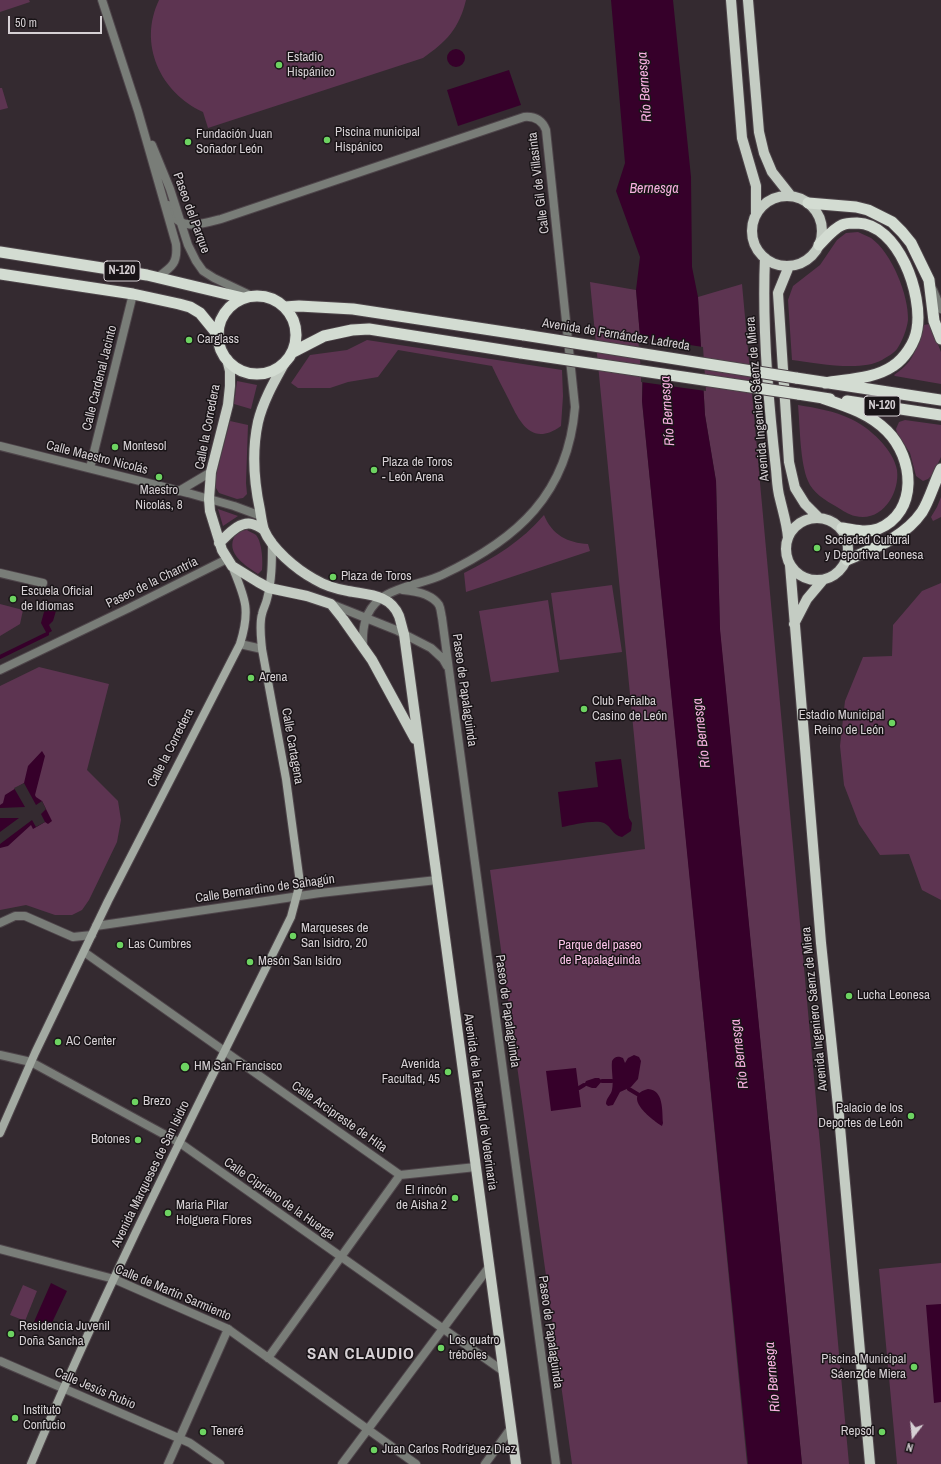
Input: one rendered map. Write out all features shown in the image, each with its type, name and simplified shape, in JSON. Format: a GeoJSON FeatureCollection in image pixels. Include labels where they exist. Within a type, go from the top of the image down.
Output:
{"type":"FeatureCollection","features":[{"type":"Feature","properties":{"kind":"highway"},"geometry":{"type":"LineString","coordinates":[[808,203],[856,207],[880,215],[892,222],[902,232],[911,243],[929,280],[934,321],[941,340]]}},
{"type":"Feature","properties":{"kind":"highway"},"geometry":{"type":"LineString","coordinates":[[819,245],[834,229],[844,224],[863,224],[882,233],[899,252],[905,264],[914,293],[918,313],[917,331],[914,339],[905,354],[894,366],[879,374],[825,382]]}},
{"type":"Feature","properties":{"kind":"highway","name":"N-120"},"geometry":{"type":"LineString","coordinates":[[0,252],[158,278],[247,297],[263,296],[275,299],[285,306],[292,316],[296,327],[296,340],[293,352],[284,364],[267,373],[254,374],[237,369],[227,359],[220,347],[218,335],[200,313],[190,307],[133,294],[0,274]]}},
{"type":"Feature","properties":{"kind":"highway"},"geometry":{"type":"LineString","coordinates":[[218,335],[220,321],[225,312],[233,304],[247,297]]}},
{"type":"Feature","properties":{"kind":"highway","name":"Avenida de Fernández Ladreda"},"geometry":{"type":"LineString","coordinates":[[285,306],[354,309],[941,400]]}},
{"type":"Feature","properties":{"kind":"highway","name":"N-120"},"geometry":{"type":"LineString","coordinates":[[293,352],[324,336],[352,330],[369,329],[941,415]]}},
{"type":"Feature","properties":{"kind":"highway"},"geometry":{"type":"LineString","coordinates":[[822,398],[859,411],[887,432],[904,456],[909,479],[905,502],[899,513],[891,522],[877,529],[863,532],[842,528]]}},
{"type":"Feature","properties":{"kind":"highway"},"geometry":{"type":"LineString","coordinates":[[847,560],[898,536],[911,524],[922,511],[941,469]]}},
{"type":"Feature","properties":{"kind":"main road"},"geometry":{"type":"LineString","coordinates":[[731,0],[742,138],[756,186],[756,214],[752,227],[752,240],[765,258],[776,264],[789,266],[805,261],[816,252],[819,245],[822,228],[817,213],[808,203],[791,196],[774,198],[762,207],[756,214]]}},
{"type":"Feature","properties":{"kind":"main road"},"geometry":{"type":"LineString","coordinates":[[748,0],[759,132],[764,153],[772,172],[791,196]]}},
{"type":"Feature","properties":{"kind":"main road","name":"Avenida Ingeniero Sáenz de Miera"},"geometry":{"type":"LineString","coordinates":[[765,258],[763,293],[774,453],[779,497],[787,525],[788,538]]}},
{"type":"Feature","properties":{"kind":"main road","name":"Avenida Ingeniero Sáenz de Miera"},"geometry":{"type":"LineString","coordinates":[[789,266],[778,293],[789,462],[795,488],[805,504],[819,518]]}},
{"type":"Feature","properties":{"kind":"main road","name":"Calle la Corredera"},"geometry":{"type":"LineString","coordinates":[[0,1133],[31,1062],[96,926],[240,644],[246,626],[247,613],[244,594],[220,543],[210,511],[209,499],[211,472],[228,405],[230,371],[227,359]]}},
{"type":"Feature","properties":{"kind":"main road","name":"Avenida de la Facultad de Veterinaria"},"geometry":{"type":"LineString","coordinates":[[284,364],[272,386],[258,422],[255,466],[256,488],[264,530],[287,559],[314,579],[329,586],[347,591],[367,593],[382,598],[391,605],[399,616],[404,634],[516,1464]]}},
{"type":"Feature","properties":{"kind":"main road"},"geometry":{"type":"LineString","coordinates":[[794,624],[807,599],[823,580],[837,572],[847,560],[848,546],[842,528],[833,522],[819,518],[808,519],[793,528],[788,538],[786,555],[790,565],[802,576],[811,579],[823,580]]}},
{"type":"Feature","properties":{"kind":"main road"},"geometry":{"type":"LineString","coordinates":[[220,543],[235,528],[246,524],[253,524],[264,530]]}},
{"type":"Feature","properties":{"kind":"main road","name":"Calle Cartagena"},"geometry":{"type":"LineString","coordinates":[[272,542],[269,588],[267,600],[262,613],[260,632],[286,779],[300,883],[296,897]]}},
{"type":"Feature","properties":{"kind":"main road"},"geometry":{"type":"LineString","coordinates":[[230,562],[269,588],[307,596],[331,604]]}},
{"type":"Feature","properties":{"kind":"main road","name":"Avenida Ingeniero Sáenz de Miera"},"geometry":{"type":"LineString","coordinates":[[790,565],[821,943],[839,1116],[870,1464]]}},
{"type":"Feature","properties":{"kind":"main road","name":"Avenida de la Facultad de Veterinaria"},"geometry":{"type":"LineString","coordinates":[[331,604],[372,660],[418,744]]}},
{"type":"Feature","properties":{"kind":"main road","name":"Avenida Marqueses de San Isidro"},"geometry":{"type":"LineString","coordinates":[[31,1464],[63,1388],[114,1279],[291,917],[296,897]]}},
{"type":"Feature","properties":{"kind":"street","name":"Paseo del Parque"},"geometry":{"type":"LineString","coordinates":[[102,0],[138,112],[176,244],[176,261],[158,278]]}},
{"type":"Feature","properties":{"kind":"street","name":"Paseo del Parque"},"geometry":{"type":"LineString","coordinates":[[138,112],[170,189],[188,245],[196,262],[203,271],[247,297]]}},
{"type":"Feature","properties":{"kind":"street","name":"Calle Gil de Villasinta"},"geometry":{"type":"LineString","coordinates":[[182,224],[192,225],[220,219],[524,117],[537,118],[544,124],[547,138],[575,407],[574,427],[569,447],[557,477],[540,504],[513,532],[472,560],[445,574],[399,590],[382,598]]}},
{"type":"Feature","properties":{"kind":"street"},"geometry":{"type":"LineString","coordinates":[[150,154],[155,162],[170,213],[182,224]]}},
{"type":"Feature","properties":{"kind":"street"},"geometry":{"type":"LineString","coordinates":[[929,280],[941,309]]}},
{"type":"Feature","properties":{"kind":"street","name":"Calle Cardenal Jacinto"},"geometry":{"type":"LineString","coordinates":[[90,468],[133,294]]}},
{"type":"Feature","properties":{"kind":"street","name":"Calle Maestro Nicolás"},"geometry":{"type":"LineString","coordinates":[[0,446],[188,493],[234,506],[261,516]]}},
{"type":"Feature","properties":{"kind":"street"},"geometry":{"type":"LineString","coordinates":[[179,491],[211,472]]}},
{"type":"Feature","properties":{"kind":"street","name":"Paseo de la Chantría"},"geometry":{"type":"LineString","coordinates":[[0,670],[129,608],[230,562]]}},
{"type":"Feature","properties":{"kind":"street"},"geometry":{"type":"LineString","coordinates":[[0,573],[43,583]]}},
{"type":"Feature","properties":{"kind":"street","name":"Paseo de Papalaguinda"},"geometry":{"type":"LineString","coordinates":[[399,590],[416,591],[434,599],[439,606],[449,670],[556,1464]]}},
{"type":"Feature","properties":{"kind":"street"},"geometry":{"type":"LineString","coordinates":[[363,648],[362,636],[366,618],[372,607],[382,598]]}},
{"type":"Feature","properties":{"kind":"street"},"geometry":{"type":"LineString","coordinates":[[331,604],[404,634],[431,648],[443,659],[449,670]]}},
{"type":"Feature","properties":{"kind":"street"},"geometry":{"type":"LineString","coordinates":[[240,644],[262,649]]}},
{"type":"Feature","properties":{"kind":"street","name":"Calle Bernardino de Sahagún"},"geometry":{"type":"LineString","coordinates":[[96,926],[320,893],[436,880]]}},
{"type":"Feature","properties":{"kind":"street"},"geometry":{"type":"LineString","coordinates":[[0,923],[15,916],[25,916],[73,936],[92,935]]}},
{"type":"Feature","properties":{"kind":"street","name":"Calle Arcipreste de Hita"},"geometry":{"type":"LineString","coordinates":[[84,952],[400,1175]]}},
{"type":"Feature","properties":{"kind":"street","name":"Calle Cipriano de la Huerga"},"geometry":{"type":"LineString","coordinates":[[0,1055],[31,1062],[180,1143],[503,1371]]}},
{"type":"Feature","properties":{"kind":"street"},"geometry":{"type":"LineString","coordinates":[[268,1358],[400,1175],[476,1167]]}},
{"type":"Feature","properties":{"kind":"street","name":"Calle de Martín Sarmiento"},"geometry":{"type":"LineString","coordinates":[[0,1250],[114,1279],[228,1329],[416,1464]]}},
{"type":"Feature","properties":{"kind":"street"},"geometry":{"type":"LineString","coordinates":[[342,1464],[489,1267]]}},
{"type":"Feature","properties":{"kind":"street"},"geometry":{"type":"LineString","coordinates":[[168,1464],[228,1329]]}},
{"type":"Feature","properties":{"kind":"street","name":"Calle Jesús Rubio"},"geometry":{"type":"LineString","coordinates":[[0,1361],[180,1438],[190,1443],[220,1464]]}},
{"type":"Feature","properties":{"kind":"street"},"geometry":{"type":"LineString","coordinates":[[485,1464],[511,1428]]}},
{"type":"Feature","properties":{"kind":"green space"},"geometry":{"type":"Polygon","coordinates":[[[0,0],[29,0],[30,2],[0,12],[0,0]]]}},
{"type":"Feature","properties":{"kind":"green space","name":"Estadio Hispánico"},"geometry":{"type":"Polygon","coordinates":[[[159,0],[466,0],[460,19],[450,34],[423,58],[208,128],[203,112],[188,103],[175,92],[157,65],[152,50],[151,33],[153,17],[159,0]]]}},
{"type":"Feature","properties":{"kind":"green space"},"geometry":{"type":"Polygon","coordinates":[[[0,88],[2,88],[8,108],[0,110],[0,88]]]}},
{"type":"Feature","properties":{"kind":"green space"},"geometry":{"type":"Polygon","coordinates":[[[858,232],[871,238],[879,245],[886,254],[898,276],[908,310],[908,320],[901,343],[894,352],[873,364],[838,366],[792,360],[788,300],[793,286],[820,265],[837,240],[846,233],[858,232]]]}},
{"type":"Feature","properties":{"kind":"green space","name":"Parque del paseo de Papalaguinda"},"geometry":{"type":"Polygon","coordinates":[[[590,282],[636,290],[642,357],[642,401],[747,1464],[572,1464],[490,870],[645,849],[590,282]]]}},
{"type":"Feature","properties":{"kind":"green space"},"geometry":{"type":"Polygon","coordinates":[[[742,284],[849,1464],[802,1464],[720,632],[716,481],[705,415],[698,297],[742,284]]]}},
{"type":"Feature","properties":{"kind":"green space"},"geometry":{"type":"Polygon","coordinates":[[[930,324],[941,352],[941,384],[895,376],[894,375],[907,364],[914,353],[923,325],[930,324]]]}},
{"type":"Feature","properties":{"kind":"green space"},"geometry":{"type":"Polygon","coordinates":[[[367,340],[562,370],[563,396],[561,426],[551,432],[542,434],[528,430],[513,409],[492,366],[398,350],[378,377],[348,382],[330,388],[298,388],[291,383],[310,355],[347,350],[367,340]]]}},
{"type":"Feature","properties":{"kind":"green space"},"geometry":{"type":"Polygon","coordinates":[[[237,381],[257,385],[251,409],[234,404],[237,381]]]}},
{"type":"Feature","properties":{"kind":"green space"},"geometry":{"type":"Polygon","coordinates":[[[798,405],[845,416],[873,433],[886,447],[895,462],[897,479],[896,488],[892,497],[881,511],[865,517],[853,515],[828,502],[813,489],[808,481],[803,464],[798,405]]]}},
{"type":"Feature","properties":{"kind":"green space"},"geometry":{"type":"Polygon","coordinates":[[[905,420],[941,425],[941,457],[933,474],[928,479],[923,481],[916,476],[910,453],[897,433],[896,429],[899,422],[905,420]]]}},
{"type":"Feature","properties":{"kind":"green space"},"geometry":{"type":"Polygon","coordinates":[[[230,421],[248,425],[247,494],[243,498],[237,499],[219,493],[216,488],[215,479],[230,421]]]}},
{"type":"Feature","properties":{"kind":"green space"},"geometry":{"type":"Polygon","coordinates":[[[941,497],[941,517],[933,521],[931,517],[941,497]]]}},
{"type":"Feature","properties":{"kind":"green space"},"geometry":{"type":"Polygon","coordinates":[[[218,509],[238,516],[223,526],[218,509]]]}},
{"type":"Feature","properties":{"kind":"green space"},"geometry":{"type":"Polygon","coordinates":[[[544,515],[551,528],[556,533],[567,540],[588,544],[590,551],[466,592],[464,573],[517,541],[544,515]]]}},
{"type":"Feature","properties":{"kind":"green space"},"geometry":{"type":"Polygon","coordinates":[[[247,530],[256,535],[261,547],[262,570],[258,574],[246,566],[233,551],[232,545],[238,531],[247,530]]]}},
{"type":"Feature","properties":{"kind":"green space","name":"Estadio Municipal Reino de León"},"geometry":{"type":"Polygon","coordinates":[[[941,583],[941,900],[922,890],[909,854],[880,855],[859,824],[844,785],[840,746],[845,701],[863,657],[892,656],[893,625],[922,591],[941,583]]]}},
{"type":"Feature","properties":{"kind":"green space"},"geometry":{"type":"Polygon","coordinates":[[[612,585],[622,652],[560,660],[551,593],[612,585]]]}},
{"type":"Feature","properties":{"kind":"green space"},"geometry":{"type":"Polygon","coordinates":[[[548,600],[559,672],[491,682],[479,611],[548,600]]]}},
{"type":"Feature","properties":{"kind":"green space"},"geometry":{"type":"Polygon","coordinates":[[[0,604],[23,610],[20,624],[0,636],[0,604]]]}},
{"type":"Feature","properties":{"kind":"green space"},"geometry":{"type":"Polygon","coordinates":[[[39,667],[109,684],[87,770],[118,801],[121,820],[117,842],[89,900],[82,910],[72,915],[55,915],[26,905],[0,910],[0,686],[39,667]]]}},
{"type":"Feature","properties":{"kind":"green space","name":"Piscina Municipal Sáenz de Miera"},"geometry":{"type":"Polygon","coordinates":[[[941,1263],[941,1464],[897,1464],[879,1269],[941,1263]]]}},
{"type":"Feature","properties":{"kind":"green space"},"geometry":{"type":"Polygon","coordinates":[[[23,1285],[37,1291],[25,1321],[10,1315],[23,1285]]]}},
{"type":"Feature","properties":{"kind":"water","name":"Bernesga"},"geometry":{"type":"Polygon","coordinates":[[[611,0],[673,0],[691,177],[692,267],[698,297],[705,415],[716,481],[720,629],[802,1464],[748,1464],[642,401],[643,371],[636,290],[640,257],[616,191],[625,163],[611,0]]]}},
{"type":"Feature","properties":{"kind":"water"},"geometry":{"type":"Polygon","coordinates":[[[456,49],[462,52],[465,58],[462,64],[456,67],[450,64],[447,58],[450,52],[456,49]]]}},
{"type":"Feature","properties":{"kind":"water"},"geometry":{"type":"Polygon","coordinates":[[[509,70],[521,105],[458,126],[447,90],[509,70]]]}},
{"type":"Feature","properties":{"kind":"water"},"geometry":{"type":"Polygon","coordinates":[[[47,601],[58,604],[53,621],[49,625],[52,631],[47,634],[41,623],[47,601]]]}},
{"type":"Feature","properties":{"kind":"water"},"geometry":{"type":"Polygon","coordinates":[[[42,751],[45,756],[35,795],[42,801],[52,821],[48,824],[45,822],[33,829],[31,825],[8,846],[0,848],[0,805],[3,803],[5,795],[24,783],[28,766],[42,751]]]}},
{"type":"Feature","properties":{"kind":"water"},"geometry":{"type":"Polygon","coordinates":[[[621,759],[629,818],[632,823],[631,831],[622,837],[616,835],[609,827],[600,822],[562,827],[558,792],[598,787],[595,762],[621,759]]]}},
{"type":"Feature","properties":{"kind":"water"},"geometry":{"type":"Polygon","coordinates":[[[634,1055],[639,1057],[641,1061],[638,1079],[631,1087],[620,1092],[613,1105],[608,1106],[606,1102],[613,1087],[613,1059],[615,1057],[623,1058],[625,1063],[628,1058],[634,1055]]]}},
{"type":"Feature","properties":{"kind":"water"},"geometry":{"type":"Polygon","coordinates":[[[576,1068],[581,1107],[551,1111],[546,1071],[576,1068]]]}},
{"type":"Feature","properties":{"kind":"water"},"geometry":{"type":"Polygon","coordinates":[[[599,1078],[602,1081],[596,1088],[584,1085],[586,1081],[599,1078]]]}},
{"type":"Feature","properties":{"kind":"water"},"geometry":{"type":"Polygon","coordinates":[[[648,1089],[653,1090],[660,1097],[662,1107],[662,1126],[641,1108],[638,1102],[637,1097],[640,1092],[648,1089]]]}},
{"type":"Feature","properties":{"kind":"water"},"geometry":{"type":"Polygon","coordinates":[[[51,1283],[67,1291],[48,1331],[33,1324],[51,1283]]]}},
{"type":"Feature","properties":{"kind":"water"},"geometry":{"type":"Polygon","coordinates":[[[941,1304],[941,1402],[934,1403],[926,1305],[941,1304]]]}},
{"type":"Feature","properties":{"kind":"pier"},"geometry":{"type":"Polygon","coordinates":[[[638,337],[703,347],[706,391],[641,382],[638,337]]]}},
{"type":"Feature","properties":{"kind":"pier"},"geometry":{"type":"Polygon","coordinates":[[[24,783],[36,805],[42,801],[46,809],[41,814],[45,822],[36,827],[32,820],[0,844],[0,832],[19,818],[0,818],[0,808],[25,807],[14,788],[24,783]]]}},
{"type":"Feature","properties":{"kind":"waterway"},"geometry":{"type":"LineString","coordinates":[[0,657],[47,634]]}},
{"type":"Feature","properties":{"kind":"waterway"},"geometry":{"type":"LineString","coordinates":[[602,1081],[612,1081]]}},
{"type":"Feature","properties":{"kind":"waterway"},"geometry":{"type":"LineString","coordinates":[[579,1088],[584,1085]]}},
{"type":"Feature","properties":{"kind":"waterway"},"geometry":{"type":"LineString","coordinates":[[629,1089],[639,1095]]}},
{"type":"Feature","properties":{"kind":"place","name":"Estadio Hispánico"},"geometry":{"type":"Point","coordinates":[279,65]}},
{"type":"Feature","properties":{"kind":"place","name":"Piscina municipal Hispánico"},"geometry":{"type":"Point","coordinates":[327,140]}},
{"type":"Feature","properties":{"kind":"place","name":"Fundación Juan Soñador León"},"geometry":{"type":"Point","coordinates":[188,142]}},
{"type":"Feature","properties":{"kind":"place","name":"Carglass"},"geometry":{"type":"Point","coordinates":[189,340]}},
{"type":"Feature","properties":{"kind":"place","name":"Montesol"},"geometry":{"type":"Point","coordinates":[115,447]}},
{"type":"Feature","properties":{"kind":"place","name":"Plaza de Toros - León Arena"},"geometry":{"type":"Point","coordinates":[374,470]}},
{"type":"Feature","properties":{"kind":"place","name":"Maestro Nicolás, 8"},"geometry":{"type":"Point","coordinates":[159,477]}},
{"type":"Feature","properties":{"kind":"place","name":"Sociedad Cultural y Deportiva Leonesa"},"geometry":{"type":"Point","coordinates":[817,548]}},
{"type":"Feature","properties":{"kind":"place","name":"Plaza de Toros"},"geometry":{"type":"Point","coordinates":[333,577]}},
{"type":"Feature","properties":{"kind":"place","name":"Escuela Oficial de Idiomas"},"geometry":{"type":"Point","coordinates":[13,599]}},
{"type":"Feature","properties":{"kind":"place","name":"Arena"},"geometry":{"type":"Point","coordinates":[251,678]}},
{"type":"Feature","properties":{"kind":"place","name":"Club Peñalba Casino de León"},"geometry":{"type":"Point","coordinates":[584,709]}},
{"type":"Feature","properties":{"kind":"place","name":"Estadio Municipal Reino de León"},"geometry":{"type":"Point","coordinates":[892,723]}},
{"type":"Feature","properties":{"kind":"place","name":"Marqueses de San Isidro, 20"},"geometry":{"type":"Point","coordinates":[293,936]}},
{"type":"Feature","properties":{"kind":"place","name":"Las Cumbres"},"geometry":{"type":"Point","coordinates":[120,945]}},
{"type":"Feature","properties":{"kind":"place","name":"Mesón San Isidro"},"geometry":{"type":"Point","coordinates":[250,962]}},
{"type":"Feature","properties":{"kind":"place","name":"Lucha Leonesa"},"geometry":{"type":"Point","coordinates":[849,996]}},
{"type":"Feature","properties":{"kind":"place","name":"AC Center"},"geometry":{"type":"Point","coordinates":[58,1042]}},
{"type":"Feature","properties":{"kind":"place","name":"HM San Francisco"},"geometry":{"type":"Point","coordinates":[185,1067]}},
{"type":"Feature","properties":{"kind":"place","name":"Avenida Facultad, 45"},"geometry":{"type":"Point","coordinates":[448,1072]}},
{"type":"Feature","properties":{"kind":"place","name":"Brezo"},"geometry":{"type":"Point","coordinates":[135,1102]}},
{"type":"Feature","properties":{"kind":"place","name":"Palacio de los Deportes de León"},"geometry":{"type":"Point","coordinates":[911,1116]}},
{"type":"Feature","properties":{"kind":"place","name":"Botones"},"geometry":{"type":"Point","coordinates":[138,1140]}},
{"type":"Feature","properties":{"kind":"place","name":"El rincón de Aisha 2"},"geometry":{"type":"Point","coordinates":[455,1198]}},
{"type":"Feature","properties":{"kind":"place","name":"Maria Pilar Holguera Flores"},"geometry":{"type":"Point","coordinates":[168,1213]}},
{"type":"Feature","properties":{"kind":"place","name":"Residencia Juvenil Doña Sancha"},"geometry":{"type":"Point","coordinates":[11,1334]}},
{"type":"Feature","properties":{"kind":"place","name":"Los quatro tréboles"},"geometry":{"type":"Point","coordinates":[441,1348]}},
{"type":"Feature","properties":{"kind":"place","name":"Piscina Municipal Sáenz de Miera"},"geometry":{"type":"Point","coordinates":[914,1367]}},
{"type":"Feature","properties":{"kind":"place","name":"Instituto Confucio"},"geometry":{"type":"Point","coordinates":[15,1418]}},
{"type":"Feature","properties":{"kind":"place","name":"Teneré"},"geometry":{"type":"Point","coordinates":[203,1432]}},
{"type":"Feature","properties":{"kind":"place","name":"Repsol"},"geometry":{"type":"Point","coordinates":[882,1432]}},
{"type":"Feature","properties":{"kind":"place","name":"Juan Carlos Rodríguez Diez"},"geometry":{"type":"Point","coordinates":[374,1450]}},
{"type":"Feature","properties":{"kind":"district","name":"SAN CLAUDIO"},"geometry":{"type":"Point","coordinates":[361,1354]}},
{"type":"Feature","properties":{"kind":"water label","name":"Río Bernesga"},"geometry":{"type":"Point","coordinates":[645,87]}},
{"type":"Feature","properties":{"kind":"water label","name":"Río Bernesga"},"geometry":{"type":"Point","coordinates":[668,411]}},
{"type":"Feature","properties":{"kind":"water label","name":"Río Bernesga"},"geometry":{"type":"Point","coordinates":[702,733]}},
{"type":"Feature","properties":{"kind":"water label","name":"Río Bernesga"},"geometry":{"type":"Point","coordinates":[740,1054]}},
{"type":"Feature","properties":{"kind":"water label","name":"Río Bernesga"},"geometry":{"type":"Point","coordinates":[773,1377]}}]}
